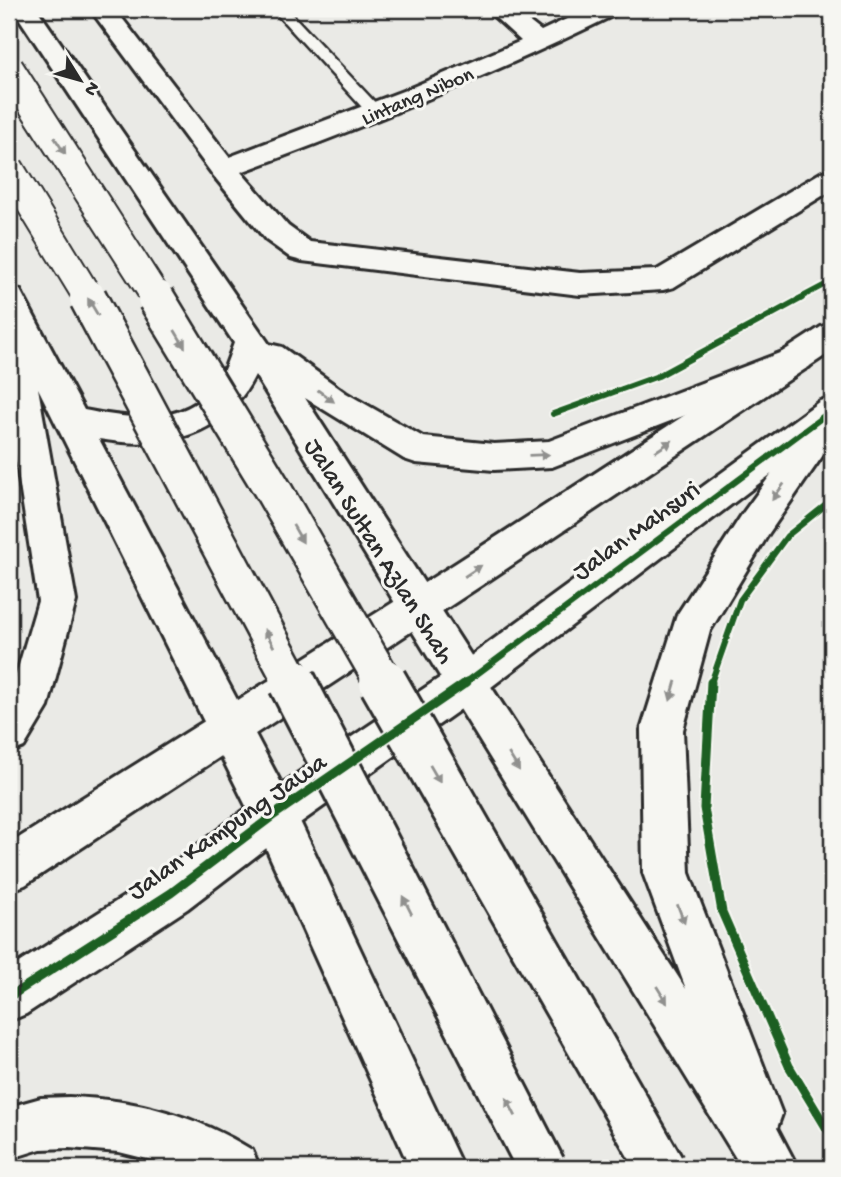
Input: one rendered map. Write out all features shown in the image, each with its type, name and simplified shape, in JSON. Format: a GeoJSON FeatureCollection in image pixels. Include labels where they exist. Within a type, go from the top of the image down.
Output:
{"type":"FeatureCollection","features":[{"type":"Feature","properties":{"kind":"main road","name":"Jalan Sultan Azlan Shah"},"geometry":{"type":"LineString","coordinates":[[25,9],[251,342],[353,501],[415,607],[775,1168]]}},
{"type":"Feature","properties":{"kind":"main road"},"geometry":{"type":"LineString","coordinates":[[102,9],[223,169],[277,233],[302,251],[580,284],[663,280],[832,178]]}},
{"type":"Feature","properties":{"kind":"main road"},"geometry":{"type":"LineString","coordinates":[[498,9],[539,43]]}},
{"type":"Feature","properties":{"kind":"main road","name":"Lintang Nibon"},"geometry":{"type":"LineString","coordinates":[[223,169],[377,114],[539,43],[607,9]]}},
{"type":"Feature","properties":{"kind":"main road"},"geometry":{"type":"LineString","coordinates":[[9,68],[156,298],[273,490],[661,1168]]}},
{"type":"Feature","properties":{"kind":"main road"},"geometry":{"type":"LineString","coordinates":[[9,168],[103,322],[326,745],[542,1168]]}},
{"type":"Feature","properties":{"kind":"main road"},"geometry":{"type":"LineString","coordinates":[[9,299],[274,815],[437,1168]]}},
{"type":"Feature","properties":{"kind":"main road"},"geometry":{"type":"LineString","coordinates":[[9,314],[57,601],[27,706],[9,734]]}},
{"type":"Feature","properties":{"kind":"main road","name":"Jalan Mahsuri"},"geometry":{"type":"LineString","coordinates":[[415,607],[832,335]]}},
{"type":"Feature","properties":{"kind":"main road"},"geometry":{"type":"LineString","coordinates":[[72,420],[127,433],[191,425],[232,386],[251,342],[334,402],[416,450],[494,457],[552,454],[797,359]]}},
{"type":"Feature","properties":{"kind":"main road","name":"Jalan Mahsuri"},"geometry":{"type":"LineString","coordinates":[[464,684],[832,411]]}},
{"type":"Feature","properties":{"kind":"main road"},"geometry":{"type":"LineString","coordinates":[[775,1168],[666,873],[662,730],[691,627],[756,523],[832,416]]}},
{"type":"Feature","properties":{"kind":"main road"},"geometry":{"type":"LineString","coordinates":[[9,869],[415,607]]}},
{"type":"Feature","properties":{"kind":"main road","name":"Jalan Kampung Jawa"},"geometry":{"type":"LineString","coordinates":[[9,997],[171,893],[274,815],[464,684]]}},
{"type":"Feature","properties":{"kind":"main road"},"geometry":{"type":"LineString","coordinates":[[9,1133],[44,1123],[135,1127],[217,1156],[234,1168]]}},
{"type":"Feature","properties":{"kind":"lane"},"geometry":{"type":"LineString","coordinates":[[279,9],[377,114]]}},
{"type":"Feature","properties":{"kind":"cycle path"},"geometry":{"type":"LineString","coordinates":[[553,414],[658,376],[832,281]]}},
{"type":"Feature","properties":{"kind":"cycle path"},"geometry":{"type":"LineString","coordinates":[[9,997],[171,893],[274,815],[464,684],[832,410]]}},
{"type":"Feature","properties":{"kind":"cycle path"},"geometry":{"type":"LineString","coordinates":[[832,500],[787,536],[740,600],[711,677],[704,808],[722,912],[789,1066],[832,1137]]}}]}
